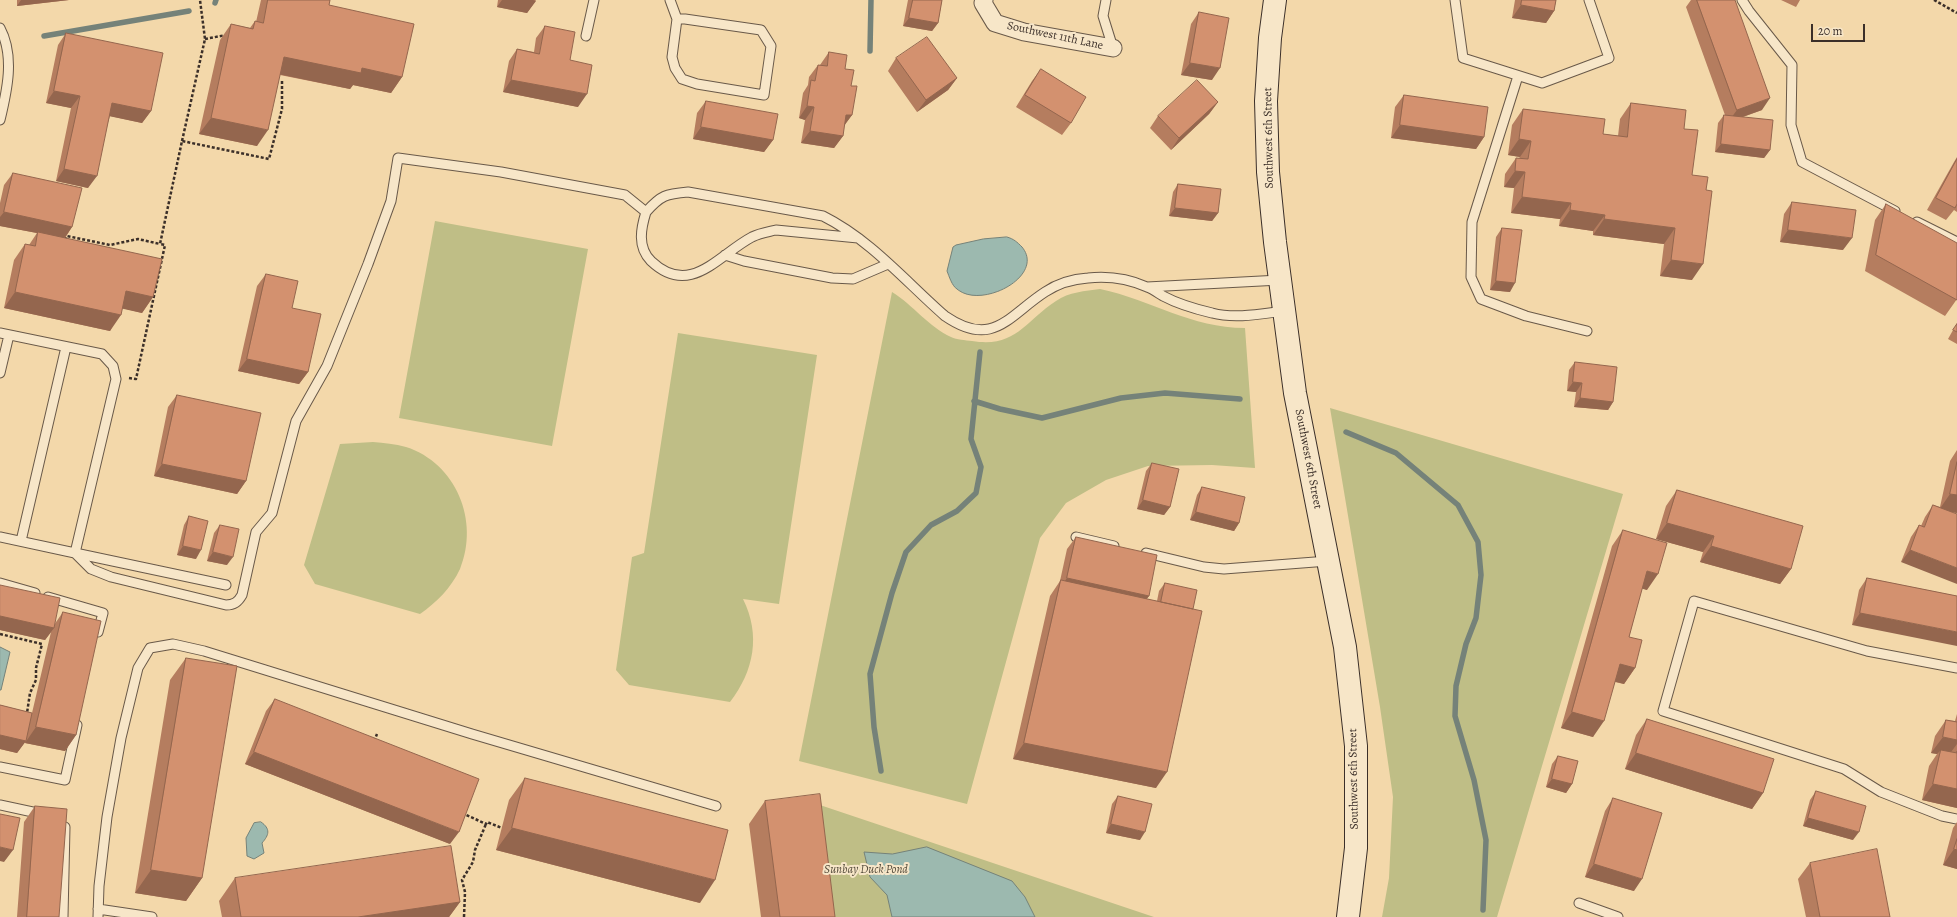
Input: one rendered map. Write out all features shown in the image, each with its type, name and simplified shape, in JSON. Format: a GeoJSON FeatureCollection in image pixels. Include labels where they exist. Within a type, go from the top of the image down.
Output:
{"type":"FeatureCollection","features":[{"type":"Feature","properties":{"kind":"street","name":"Southwest 6th Street"},"geometry":{"type":"LineString","coordinates":[[1275,0],[1270,38],[1266,101],[1268,172],[1295,393],[1344,647],[1356,746],[1356,848],[1348,917]]}},
{"type":"Feature","properties":{"kind":"street","name":"Southwest 11th Lane"},"geometry":{"type":"LineString","coordinates":[[983,2],[995,23],[1024,32],[1114,48]]}},
{"type":"Feature","properties":{"kind":"lane"},"geometry":{"type":"LineString","coordinates":[[586,36],[594,0]]}},
{"type":"Feature","properties":{"kind":"lane"},"geometry":{"type":"LineString","coordinates":[[670,0],[677,19],[672,57],[675,68],[682,79],[697,84],[764,95],[770,46],[761,30],[677,19]]}},
{"type":"Feature","properties":{"kind":"lane"},"geometry":{"type":"LineString","coordinates":[[1106,0],[1103,16],[1114,48]]}},
{"type":"Feature","properties":{"kind":"lane"},"geometry":{"type":"LineString","coordinates":[[1455,0],[1463,58],[1542,83],[1609,58],[1589,0]]}},
{"type":"Feature","properties":{"kind":"lane"},"geometry":{"type":"LineString","coordinates":[[1742,0],[1792,65],[1791,125],[1802,162],[1957,242]]}},
{"type":"Feature","properties":{"kind":"lane"},"geometry":{"type":"LineString","coordinates":[[0,28],[6,38],[9,82],[0,120]]}},
{"type":"Feature","properties":{"kind":"lane"},"geometry":{"type":"LineString","coordinates":[[1518,76],[1472,222],[1471,277],[1481,299],[1526,316],[1587,331]]}},
{"type":"Feature","properties":{"kind":"lane"},"geometry":{"type":"LineString","coordinates":[[75,552],[91,569],[111,577],[226,605],[231,605],[239,600],[256,532],[272,513],[296,421],[327,366],[368,264],[391,201],[398,158],[501,172],[625,195],[646,212]]}},
{"type":"Feature","properties":{"kind":"lane"},"geometry":{"type":"LineString","coordinates":[[860,238],[776,230],[752,237],[724,255],[707,269],[695,274],[684,276],[659,268],[648,258],[643,246],[640,229],[646,212],[655,201],[668,193],[688,192],[823,216],[841,225],[860,238],[945,316],[967,328],[980,330],[992,328],[1005,323],[1045,292],[1072,280],[1102,277],[1122,280],[1147,287],[1164,297],[1212,313],[1240,316],[1284,311]]}},
{"type":"Feature","properties":{"kind":"lane"},"geometry":{"type":"LineString","coordinates":[[724,255],[766,266],[832,278],[852,279],[888,264]]}},
{"type":"Feature","properties":{"kind":"lane"},"geometry":{"type":"LineString","coordinates":[[1147,287],[1280,280]]}},
{"type":"Feature","properties":{"kind":"lane"},"geometry":{"type":"LineString","coordinates":[[0,373],[4,334],[102,354],[113,366],[116,379],[75,552]]}},
{"type":"Feature","properties":{"kind":"lane"},"geometry":{"type":"LineString","coordinates":[[21,541],[66,347]]}},
{"type":"Feature","properties":{"kind":"lane"},"geometry":{"type":"LineString","coordinates":[[0,537],[226,585]]}},
{"type":"Feature","properties":{"kind":"lane"},"geometry":{"type":"LineString","coordinates":[[1076,537],[1122,548]]}},
{"type":"Feature","properties":{"kind":"lane"},"geometry":{"type":"LineString","coordinates":[[1137,551],[1204,567],[1224,569],[1328,561]]}},
{"type":"Feature","properties":{"kind":"lane"},"geometry":{"type":"LineString","coordinates":[[0,583],[103,613],[96,643]]}},
{"type":"Feature","properties":{"kind":"lane"},"geometry":{"type":"LineString","coordinates":[[1957,668],[1867,651],[1694,601],[1663,712],[1844,769],[1881,792],[1942,816],[1957,819]]}},
{"type":"Feature","properties":{"kind":"lane"},"geometry":{"type":"LineString","coordinates":[[152,917],[98,913],[99,886],[107,817],[121,738],[138,668],[150,648],[172,644],[204,651],[479,737],[716,806]]}},
{"type":"Feature","properties":{"kind":"lane"},"geometry":{"type":"LineString","coordinates":[[0,767],[65,780],[79,719]]}},
{"type":"Feature","properties":{"kind":"lane"},"geometry":{"type":"LineString","coordinates":[[0,805],[65,820],[64,917]]}},
{"type":"Feature","properties":{"kind":"lane"},"geometry":{"type":"LineString","coordinates":[[1579,903],[1618,917]]}},
{"type":"Feature","properties":{"kind":"path"},"geometry":{"type":"LineString","coordinates":[[160,244],[205,39],[200,0]]}},
{"type":"Feature","properties":{"kind":"path"},"geometry":{"type":"LineString","coordinates":[[1934,0],[1957,12]]}},
{"type":"Feature","properties":{"kind":"path"},"geometry":{"type":"LineString","coordinates":[[205,39],[227,35]]}},
{"type":"Feature","properties":{"kind":"path"},"geometry":{"type":"LineString","coordinates":[[182,141],[268,159],[282,109],[282,79]]}},
{"type":"Feature","properties":{"kind":"path"},"geometry":{"type":"LineString","coordinates":[[63,244],[67,236],[110,245],[138,239],[165,245],[136,379],[129,378],[127,385]]}},
{"type":"Feature","properties":{"kind":"path"},"geometry":{"type":"LineString","coordinates":[[0,634],[42,644],[36,668],[36,680],[30,693],[26,716]]}},
{"type":"Feature","properties":{"kind":"path"},"geometry":{"type":"LineString","coordinates":[[372,745],[377,734]]}},
{"type":"Feature","properties":{"kind":"path"},"geometry":{"type":"LineString","coordinates":[[462,813],[486,824],[487,822],[502,828]]}},
{"type":"Feature","properties":{"kind":"path"},"geometry":{"type":"LineString","coordinates":[[464,917],[465,892],[462,880],[473,862],[475,850],[486,824]]}},
{"type":"Feature","properties":{"kind":"green space"},"geometry":{"type":"Polygon","coordinates":[[[435,221],[588,249],[552,446],[399,418],[435,221]]]}},
{"type":"Feature","properties":{"kind":"green space"},"geometry":{"type":"Polygon","coordinates":[[[1100,289],[1137,300],[1189,319],[1225,327],[1245,328],[1255,468],[1212,465],[1148,466],[1106,480],[1066,503],[1040,538],[967,804],[799,761],[892,292],[943,333],[956,339],[987,342],[999,341],[1018,332],[1045,309],[1061,298],[1077,292],[1100,289]]]}},
{"type":"Feature","properties":{"kind":"green space"},"geometry":{"type":"Polygon","coordinates":[[[678,333],[817,355],[779,604],[743,599],[749,612],[752,626],[752,652],[745,678],[730,702],[629,685],[616,670],[632,557],[644,553],[678,333]]]}},
{"type":"Feature","properties":{"kind":"green space"},"geometry":{"type":"Polygon","coordinates":[[[1330,408],[1623,494],[1497,917],[1382,917],[1389,878],[1393,797],[1380,707],[1330,408]]]}},
{"type":"Feature","properties":{"kind":"green space"},"geometry":{"type":"Polygon","coordinates":[[[373,442],[406,447],[423,455],[438,466],[450,480],[459,496],[465,514],[467,532],[465,551],[460,569],[443,594],[420,614],[315,584],[304,565],[340,444],[373,442]]]}},
{"type":"Feature","properties":{"kind":"green space","name":"Sunbay Duck Pond"},"geometry":{"type":"Polygon","coordinates":[[[805,800],[1154,917],[823,917],[805,800]]]}},
{"type":"Feature","properties":{"kind":"water"},"geometry":{"type":"Polygon","coordinates":[[[1007,237],[1022,247],[1027,258],[1025,269],[1018,279],[1008,287],[994,293],[981,295],[968,294],[955,288],[947,271],[953,247],[983,239],[1007,237]]]}},
{"type":"Feature","properties":{"kind":"water"},"geometry":{"type":"Polygon","coordinates":[[[0,647],[10,652],[1,690],[0,690],[0,647]]]}},
{"type":"Feature","properties":{"kind":"water"},"geometry":{"type":"Polygon","coordinates":[[[261,822],[266,827],[268,832],[262,843],[264,853],[254,859],[247,856],[246,838],[254,823],[261,822]]]}},
{"type":"Feature","properties":{"kind":"water","name":"Sunbay Duck Pond"},"geometry":{"type":"Polygon","coordinates":[[[927,847],[1012,881],[1025,897],[1035,917],[892,917],[887,895],[870,877],[864,852],[892,854],[927,847]]]}},
{"type":"Feature","properties":{"kind":"building"},"geometry":{"type":"Polygon","coordinates":[[[268,0],[330,0],[329,5],[414,24],[402,77],[362,68],[361,73],[284,57],[268,130],[211,118],[231,24],[253,29],[255,21],[263,23],[268,0]]]}},
{"type":"Feature","properties":{"kind":"building"},"geometry":{"type":"Polygon","coordinates":[[[913,0],[942,0],[938,23],[909,18],[913,0]]]}},
{"type":"Feature","properties":{"kind":"building"},"geometry":{"type":"Polygon","coordinates":[[[1522,0],[1556,0],[1554,11],[1521,5],[1522,0]]]}},
{"type":"Feature","properties":{"kind":"building"},"geometry":{"type":"Polygon","coordinates":[[[1697,0],[1735,0],[1770,98],[1737,110],[1697,0]]]}},
{"type":"Feature","properties":{"kind":"building"},"geometry":{"type":"Polygon","coordinates":[[[1199,12],[1229,18],[1220,68],[1190,63],[1199,12]]]}},
{"type":"Feature","properties":{"kind":"building"},"geometry":{"type":"Polygon","coordinates":[[[545,26],[575,32],[570,60],[592,65],[587,94],[511,80],[517,49],[539,54],[545,26]]]}},
{"type":"Feature","properties":{"kind":"building"},"geometry":{"type":"Polygon","coordinates":[[[66,33],[163,53],[151,111],[112,103],[97,176],[64,169],[80,96],[54,91],[66,33]]]}},
{"type":"Feature","properties":{"kind":"building"},"geometry":{"type":"Polygon","coordinates":[[[927,37],[957,78],[926,100],[896,58],[927,37]]]}},
{"type":"Feature","properties":{"kind":"building"},"geometry":{"type":"Polygon","coordinates":[[[829,52],[847,55],[845,69],[854,70],[851,86],[857,86],[852,115],[846,115],[843,136],[810,131],[814,107],[807,106],[811,80],[815,81],[818,65],[827,66],[829,52]]]}},
{"type":"Feature","properties":{"kind":"building"},"geometry":{"type":"Polygon","coordinates":[[[1041,69],[1086,97],[1071,123],[1025,95],[1041,69]]]}},
{"type":"Feature","properties":{"kind":"building"},"geometry":{"type":"Polygon","coordinates":[[[1197,80],[1218,102],[1179,138],[1158,116],[1197,80]]]}},
{"type":"Feature","properties":{"kind":"building"},"geometry":{"type":"Polygon","coordinates":[[[1404,95],[1488,107],[1484,137],[1400,125],[1404,95]]]}},
{"type":"Feature","properties":{"kind":"building"},"geometry":{"type":"Polygon","coordinates":[[[706,101],[778,114],[773,140],[701,127],[706,101]]]}},
{"type":"Feature","properties":{"kind":"building"},"geometry":{"type":"Polygon","coordinates":[[[1631,103],[1686,110],[1684,129],[1698,130],[1692,175],[1708,177],[1706,190],[1712,191],[1703,264],[1671,260],[1675,228],[1604,219],[1605,215],[1570,210],[1571,203],[1522,197],[1525,172],[1515,171],[1516,158],[1528,159],[1531,141],[1519,139],[1523,109],[1605,119],[1603,134],[1627,137],[1631,103]]]}},
{"type":"Feature","properties":{"kind":"building"},"geometry":{"type":"Polygon","coordinates":[[[1724,115],[1773,120],[1770,150],[1721,144],[1724,115]]]}},
{"type":"Feature","properties":{"kind":"building"},"geometry":{"type":"Polygon","coordinates":[[[1957,159],[1957,204],[1955,208],[1936,198],[1957,159]]]}},
{"type":"Feature","properties":{"kind":"building"},"geometry":{"type":"Polygon","coordinates":[[[13,173],[82,188],[72,227],[4,212],[13,173]]]}},
{"type":"Feature","properties":{"kind":"building"},"geometry":{"type":"Polygon","coordinates":[[[1178,184],[1221,189],[1218,213],[1175,208],[1178,184]]]}},
{"type":"Feature","properties":{"kind":"building"},"geometry":{"type":"Polygon","coordinates":[[[1792,202],[1856,210],[1852,238],[1788,230],[1792,202]]]}},
{"type":"Feature","properties":{"kind":"building"},"geometry":{"type":"Polygon","coordinates":[[[1886,204],[1957,243],[1957,300],[1876,255],[1886,204]]]}},
{"type":"Feature","properties":{"kind":"building"},"geometry":{"type":"Polygon","coordinates":[[[1502,228],[1522,230],[1515,283],[1496,281],[1502,228]]]}},
{"type":"Feature","properties":{"kind":"building"},"geometry":{"type":"Polygon","coordinates":[[[38,232],[162,259],[153,297],[126,291],[121,315],[15,292],[25,244],[35,246],[38,232]]]}},
{"type":"Feature","properties":{"kind":"building"},"geometry":{"type":"Polygon","coordinates":[[[266,274],[298,281],[292,308],[321,314],[308,372],[247,359],[266,274]]]}},
{"type":"Feature","properties":{"kind":"building"},"geometry":{"type":"Polygon","coordinates":[[[1957,324],[1957,332],[1953,330],[1957,324]]]}},
{"type":"Feature","properties":{"kind":"building"},"geometry":{"type":"Polygon","coordinates":[[[1575,362],[1617,367],[1613,402],[1580,398],[1582,383],[1573,382],[1575,362]]]}},
{"type":"Feature","properties":{"kind":"building"},"geometry":{"type":"Polygon","coordinates":[[[177,395],[261,413],[246,481],[162,464],[177,395]]]}},
{"type":"Feature","properties":{"kind":"building"},"geometry":{"type":"Polygon","coordinates":[[[1957,462],[1957,495],[1950,494],[1957,462]]]}},
{"type":"Feature","properties":{"kind":"building"},"geometry":{"type":"Polygon","coordinates":[[[1152,463],[1179,469],[1170,507],[1143,500],[1152,463]]]}},
{"type":"Feature","properties":{"kind":"building"},"geometry":{"type":"Polygon","coordinates":[[[1202,487],[1245,497],[1239,523],[1196,512],[1202,487]]]}},
{"type":"Feature","properties":{"kind":"building"},"geometry":{"type":"Polygon","coordinates":[[[1677,490],[1803,526],[1791,569],[1711,546],[1714,536],[1667,523],[1677,490]]]}},
{"type":"Feature","properties":{"kind":"building"},"geometry":{"type":"Polygon","coordinates":[[[1933,505],[1957,514],[1957,568],[1910,550],[1919,525],[1924,527],[1933,505]]]}},
{"type":"Feature","properties":{"kind":"building"},"geometry":{"type":"Polygon","coordinates":[[[189,516],[208,521],[201,550],[183,546],[189,516]]]}},
{"type":"Feature","properties":{"kind":"building"},"geometry":{"type":"Polygon","coordinates":[[[220,525],[239,529],[233,557],[213,552],[220,525]]]}},
{"type":"Feature","properties":{"kind":"building"},"geometry":{"type":"Polygon","coordinates":[[[1623,530],[1667,543],[1658,574],[1647,571],[1629,637],[1642,640],[1635,668],[1620,664],[1604,721],[1572,712],[1623,530]]]}},
{"type":"Feature","properties":{"kind":"building"},"geometry":{"type":"Polygon","coordinates":[[[1076,537],[1157,555],[1149,596],[1067,578],[1076,537]]]}},
{"type":"Feature","properties":{"kind":"building"},"geometry":{"type":"Polygon","coordinates":[[[1867,578],[1957,596],[1957,632],[1860,613],[1867,578]]]}},
{"type":"Feature","properties":{"kind":"building"},"geometry":{"type":"Polygon","coordinates":[[[1061,580],[1202,611],[1167,772],[1024,743],[1061,580]]]}},
{"type":"Feature","properties":{"kind":"building"},"geometry":{"type":"Polygon","coordinates":[[[1165,583],[1197,590],[1193,609],[1161,602],[1165,583]]]}},
{"type":"Feature","properties":{"kind":"building"},"geometry":{"type":"Polygon","coordinates":[[[0,585],[60,598],[54,628],[0,616],[0,585]]]}},
{"type":"Feature","properties":{"kind":"building"},"geometry":{"type":"Polygon","coordinates":[[[63,612],[101,621],[76,735],[36,727],[63,612]]]}},
{"type":"Feature","properties":{"kind":"building"},"geometry":{"type":"Polygon","coordinates":[[[186,658],[237,666],[202,878],[151,870],[186,658]]]}},
{"type":"Feature","properties":{"kind":"building"},"geometry":{"type":"Polygon","coordinates":[[[275,699],[479,779],[459,832],[254,752],[275,699]]]}},
{"type":"Feature","properties":{"kind":"building"},"geometry":{"type":"Polygon","coordinates":[[[0,705],[32,713],[26,741],[0,735],[0,705]]]}},
{"type":"Feature","properties":{"kind":"building"},"geometry":{"type":"Polygon","coordinates":[[[1647,719],[1774,759],[1763,793],[1636,753],[1647,719]]]}},
{"type":"Feature","properties":{"kind":"building"},"geometry":{"type":"Polygon","coordinates":[[[1946,720],[1957,722],[1957,740],[1943,737],[1946,720]]]}},
{"type":"Feature","properties":{"kind":"building"},"geometry":{"type":"Polygon","coordinates":[[[1941,750],[1957,753],[1957,789],[1933,784],[1941,750]]]}},
{"type":"Feature","properties":{"kind":"building"},"geometry":{"type":"Polygon","coordinates":[[[1558,756],[1578,761],[1572,784],[1552,779],[1558,756]]]}},
{"type":"Feature","properties":{"kind":"building"},"geometry":{"type":"Polygon","coordinates":[[[525,778],[728,830],[715,880],[512,828],[525,778]]]}},
{"type":"Feature","properties":{"kind":"building"},"geometry":{"type":"Polygon","coordinates":[[[1816,791],[1866,806],[1859,832],[1808,818],[1816,791]]]}},
{"type":"Feature","properties":{"kind":"building"},"geometry":{"type":"Polygon","coordinates":[[[820,794],[835,917],[780,917],[765,801],[820,794]]]}},
{"type":"Feature","properties":{"kind":"building"},"geometry":{"type":"Polygon","coordinates":[[[1118,796],[1152,804],[1145,832],[1111,824],[1118,796]]]}},
{"type":"Feature","properties":{"kind":"building"},"geometry":{"type":"Polygon","coordinates":[[[1613,798],[1662,813],[1642,879],[1594,864],[1613,798]]]}},
{"type":"Feature","properties":{"kind":"building"},"geometry":{"type":"Polygon","coordinates":[[[35,806],[67,809],[59,917],[27,917],[35,806]]]}},
{"type":"Feature","properties":{"kind":"building"},"geometry":{"type":"Polygon","coordinates":[[[0,814],[20,818],[13,850],[0,847],[0,814]]]}},
{"type":"Feature","properties":{"kind":"building"},"geometry":{"type":"Polygon","coordinates":[[[1957,839],[1957,850],[1954,849],[1957,839]]]}},
{"type":"Feature","properties":{"kind":"building"},"geometry":{"type":"Polygon","coordinates":[[[451,846],[460,902],[358,917],[241,917],[235,878],[451,846]]]}},
{"type":"Feature","properties":{"kind":"building"},"geometry":{"type":"Polygon","coordinates":[[[1877,849],[1890,917],[1820,917],[1810,863],[1877,849]]]}},
{"type":"Feature","properties":{"kind":"waterway"},"geometry":{"type":"LineString","coordinates":[[870,51],[871,0]]}},
{"type":"Feature","properties":{"kind":"waterway"},"geometry":{"type":"LineString","coordinates":[[44,36],[189,11]]}},
{"type":"Feature","properties":{"kind":"waterway"},"geometry":{"type":"LineString","coordinates":[[881,771],[874,727],[870,674],[892,593],[906,552],[931,525],[957,511],[976,493],[981,467],[971,439],[980,352]]}},
{"type":"Feature","properties":{"kind":"waterway"},"geometry":{"type":"LineString","coordinates":[[974,401],[1000,409],[1042,418],[1121,398],[1165,393],[1240,399]]}},
{"type":"Feature","properties":{"kind":"waterway"},"geometry":{"type":"LineString","coordinates":[[1346,432],[1396,453],[1458,505],[1478,542],[1481,575],[1476,618],[1466,644],[1456,686],[1455,716],[1474,780],[1486,840],[1483,910]]}}]}
